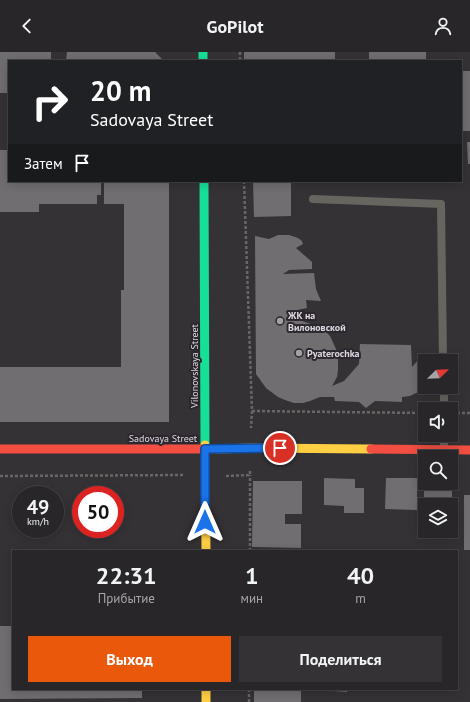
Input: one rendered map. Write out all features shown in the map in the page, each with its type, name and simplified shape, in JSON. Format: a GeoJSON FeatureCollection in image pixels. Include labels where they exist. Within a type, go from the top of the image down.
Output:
{"type":"FeatureCollection","features":[{"type":"Feature","properties":{"kind":"street","name":"Vilonovskaya Street"},"geometry":{"type":"LineString","coordinates":[[204,182],[206,550]]}},
{"type":"Feature","properties":{"kind":"street","name":"Sadovaya Street"},"geometry":{"type":"LineString","coordinates":[[0,449],[258,448],[470,450]]}},
{"type":"Feature","properties":{"kind":"street"},"geometry":{"type":"LineString","coordinates":[[206,690],[206,702]]}},
{"type":"Feature","properties":{"kind":"lane"},"geometry":{"type":"LineString","coordinates":[[313,199],[441,204],[443,354]]}},
{"type":"Feature","properties":{"kind":"lane"},"geometry":{"type":"LineString","coordinates":[[444,442],[444,449]]}},
{"type":"Feature","properties":{"kind":"path"},"geometry":{"type":"LineString","coordinates":[[244,182],[252,411],[418,413]]}},
{"type":"Feature","properties":{"kind":"path"},"geometry":{"type":"LineString","coordinates":[[458,413],[470,414]]}},
{"type":"Feature","properties":{"kind":"path"},"geometry":{"type":"LineString","coordinates":[[250,475],[250,550]]}},
{"type":"Feature","properties":{"kind":"path"},"geometry":{"type":"LineString","coordinates":[[249,690],[249,702]]}},
{"type":"Feature","properties":{"kind":"building"},"geometry":{"type":"Polygon","coordinates":[[[0,52],[51,52],[51,60],[8,60],[8,93],[0,93],[0,52]]]}},
{"type":"Feature","properties":{"kind":"building"},"geometry":{"type":"Polygon","coordinates":[[[67,52],[155,52],[163,60],[66,60],[67,52]]]}},
{"type":"Feature","properties":{"kind":"building"},"geometry":{"type":"Polygon","coordinates":[[[244,52],[335,52],[335,60],[244,60],[244,52]]]}},
{"type":"Feature","properties":{"kind":"building"},"geometry":{"type":"Polygon","coordinates":[[[369,52],[426,52],[426,60],[369,60],[369,52]]]}},
{"type":"Feature","properties":{"kind":"building"},"geometry":{"type":"Polygon","coordinates":[[[462,71],[470,71],[470,131],[462,131],[462,71]]]}},
{"type":"Feature","properties":{"kind":"building"},"geometry":{"type":"Polygon","coordinates":[[[467,142],[470,142],[470,164],[468,164],[467,142]]]}},
{"type":"Feature","properties":{"kind":"building"},"geometry":{"type":"Polygon","coordinates":[[[0,150],[8,150],[8,182],[101,182],[101,195],[97,195],[97,204],[39,204],[39,212],[0,212],[0,150]]]}},
{"type":"Feature","properties":{"kind":"building"},"geometry":{"type":"Polygon","coordinates":[[[104,182],[169,182],[169,422],[0,422],[0,367],[121,367],[121,290],[124,290],[124,204],[104,204],[104,182]]]}},
{"type":"Feature","properties":{"kind":"building"},"geometry":{"type":"Polygon","coordinates":[[[253,182],[291,182],[291,216],[254,217],[253,182]]]}},
{"type":"Feature","properties":{"kind":"building","name":"ЖК на Вилоновской"},"geometry":{"type":"Polygon","coordinates":[[[278,235],[289,235],[298,238],[303,244],[296,248],[312,262],[312,269],[289,270],[283,274],[314,273],[316,289],[321,301],[306,300],[307,308],[297,310],[297,319],[318,327],[330,336],[338,357],[337,377],[332,386],[344,381],[359,364],[360,344],[411,345],[412,367],[418,360],[418,392],[410,396],[402,397],[402,402],[375,401],[366,408],[359,402],[335,401],[334,397],[320,397],[303,403],[294,403],[278,397],[266,388],[256,374],[255,236],[269,239],[278,235]]]}},
{"type":"Feature","properties":{"kind":"building"},"geometry":{"type":"Polygon","coordinates":[[[324,478],[355,479],[355,488],[364,488],[364,513],[344,513],[344,506],[324,505],[324,478]]]}},
{"type":"Feature","properties":{"kind":"building"},"geometry":{"type":"Polygon","coordinates":[[[386,478],[417,478],[417,510],[385,509],[386,478]]]}},
{"type":"Feature","properties":{"kind":"building"},"geometry":{"type":"Polygon","coordinates":[[[253,481],[302,481],[302,514],[285,514],[285,524],[301,524],[301,548],[252,547],[253,481]]]}},
{"type":"Feature","properties":{"kind":"building"},"geometry":{"type":"Polygon","coordinates":[[[424,490],[452,490],[452,498],[424,498],[424,490]]]}},
{"type":"Feature","properties":{"kind":"building"},"geometry":{"type":"Polygon","coordinates":[[[464,495],[470,495],[470,550],[464,550],[464,495]]]}},
{"type":"Feature","properties":{"kind":"building"},"geometry":{"type":"Polygon","coordinates":[[[0,626],[12,626],[12,690],[142,690],[142,698],[0,699],[0,626]]]}},
{"type":"Feature","properties":{"kind":"building"},"geometry":{"type":"Polygon","coordinates":[[[254,690],[301,690],[301,702],[254,702],[254,690]]]}},
{"type":"Feature","properties":{"kind":"building"},"geometry":{"type":"Polygon","coordinates":[[[319,690],[347,690],[347,692],[319,690]]]}},
{"type":"Feature","properties":{"kind":"traffic: fast"},"geometry":{"type":"LineString","coordinates":[[203,52],[203,60]]}},
{"type":"Feature","properties":{"kind":"traffic: fast"},"geometry":{"type":"LineString","coordinates":[[204,182],[205,445]]}},
{"type":"Feature","properties":{"kind":"traffic: slow"},"geometry":{"type":"LineString","coordinates":[[205,445],[206,550]]}},
{"type":"Feature","properties":{"kind":"traffic: slow"},"geometry":{"type":"LineString","coordinates":[[218,449],[371,449]]}},
{"type":"Feature","properties":{"kind":"traffic: slow"},"geometry":{"type":"LineString","coordinates":[[206,690],[206,702]]}},
{"type":"Feature","properties":{"kind":"traffic: jam"},"geometry":{"type":"LineString","coordinates":[[0,449],[218,449]]}},
{"type":"Feature","properties":{"kind":"traffic: jam"},"geometry":{"type":"LineString","coordinates":[[371,449],[470,450]]}},
{"type":"Feature","properties":{"kind":"place","name":"ЖК на Вилоновской"},"geometry":{"type":"Point","coordinates":[280,321]}},
{"type":"Feature","properties":{"kind":"place","name":"Pyaterochka"},"geometry":{"type":"Point","coordinates":[299,353]}},
{"type":"Feature","properties":{"kind":"route"},"geometry":{"type":"LineString","coordinates":[[205,522],[205,449],[280,448]]}}]}
